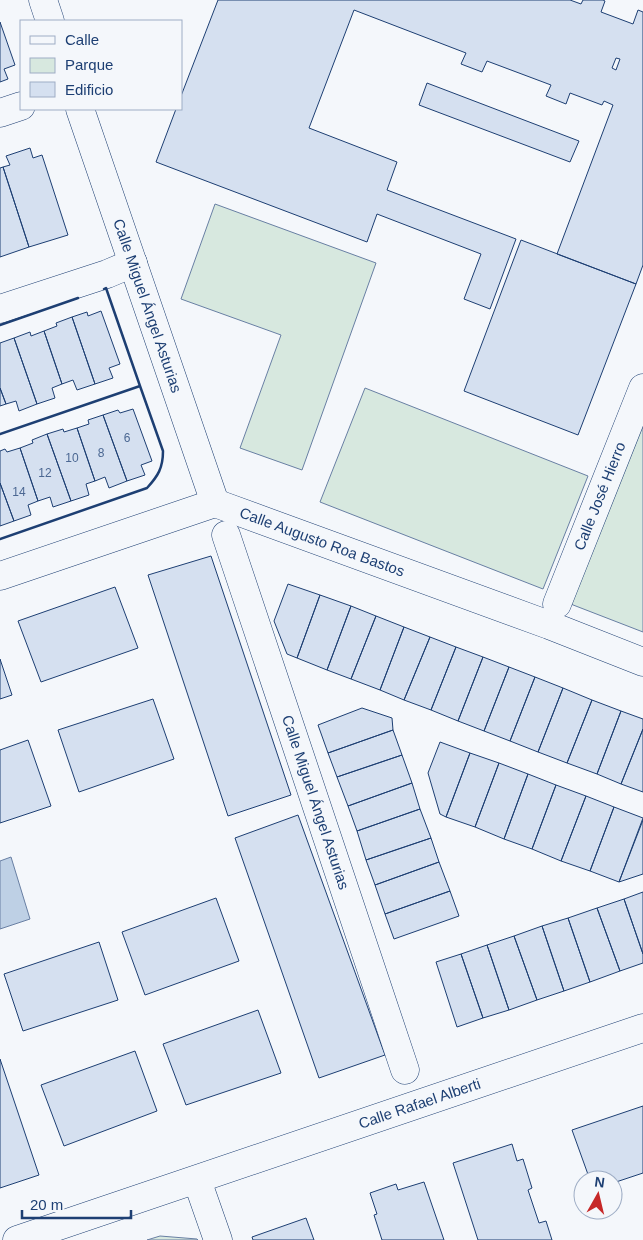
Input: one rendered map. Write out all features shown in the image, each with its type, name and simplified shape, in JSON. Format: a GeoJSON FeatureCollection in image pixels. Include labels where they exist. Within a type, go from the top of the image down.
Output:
{"type":"FeatureCollection","features":[{"type":"Feature","properties":{"kind":"street"},"geometry":{"type":"LineString","coordinates":[[43,0],[50,20]]}},
{"type":"Feature","properties":{"kind":"street"},"geometry":{"type":"LineString","coordinates":[[0,114],[20,106]]}},
{"type":"Feature","properties":{"kind":"street","name":"Calle Miguel Ángel Asturias"},"geometry":{"type":"LineString","coordinates":[[80,110],[215,502]]}},
{"type":"Feature","properties":{"kind":"street"},"geometry":{"type":"LineString","coordinates":[[0,309],[107,274],[133,263]]}},
{"type":"Feature","properties":{"kind":"street","name":"Calle José Hierro"},"geometry":{"type":"LineString","coordinates":[[557,604],[643,388]]}},
{"type":"Feature","properties":{"kind":"street"},"geometry":{"type":"LineString","coordinates":[[0,576],[215,502]]}},
{"type":"Feature","properties":{"kind":"street","name":"Calle Augusto Roa Bastos"},"geometry":{"type":"LineString","coordinates":[[215,502],[549,625],[643,662]]}},
{"type":"Feature","properties":{"kind":"street","name":"Calle Miguel Ángel Asturias"},"geometry":{"type":"LineString","coordinates":[[226,535],[405,1070]]}},
{"type":"Feature","properties":{"kind":"street","name":"Calle Rafael Alberti"},"geometry":{"type":"LineString","coordinates":[[17,1240],[643,1028]]}},
{"type":"Feature","properties":{"kind":"street"},"geometry":{"type":"LineString","coordinates":[[197,1180],[218,1240]]}},
{"type":"Feature","properties":{"kind":"green space"},"geometry":{"type":"Polygon","coordinates":[[[215,204],[376,263],[302,470],[240,448],[281,335],[181,299],[215,204]]]}},
{"type":"Feature","properties":{"kind":"green space"},"geometry":{"type":"Polygon","coordinates":[[[365,388],[588,476],[543,589],[320,502],[365,388]]]}},
{"type":"Feature","properties":{"kind":"green space"},"geometry":{"type":"Polygon","coordinates":[[[643,410],[643,632],[568,603],[643,410]]]}},
{"type":"Feature","properties":{"kind":"green space"},"geometry":{"type":"Polygon","coordinates":[[[160,1236],[197,1239],[198,1240],[147,1240],[160,1236]]]}},
{"type":"Feature","properties":{"kind":"water"},"geometry":{"type":"Polygon","coordinates":[[[11,857],[30,919],[0,929],[0,861],[11,857]]]}},
{"type":"Feature","properties":{"kind":"building"},"geometry":{"type":"Polygon","coordinates":[[[218,0],[570,0],[581,4],[583,0],[603,0],[605,1],[601,12],[633,24],[638,10],[643,12],[643,265],[636,284],[557,254],[613,105],[604,101],[602,105],[570,93],[566,104],[546,96],[551,85],[487,61],[482,72],[461,64],[466,53],[354,10],[309,128],[397,162],[387,190],[516,239],[490,309],[464,299],[481,254],[377,214],[367,242],[156,162],[176,110],[182,110],[182,93],[218,0]],[[616,58],[612,68],[616,70],[620,59],[616,58]]]}},
{"type":"Feature","properties":{"kind":"building"},"geometry":{"type":"Polygon","coordinates":[[[0,22],[15,65],[4,69],[8,79],[0,82],[0,22]]]}},
{"type":"Feature","properties":{"kind":"building"},"geometry":{"type":"Polygon","coordinates":[[[427,83],[579,141],[570,162],[419,105],[427,83]]]}},
{"type":"Feature","properties":{"kind":"building"},"geometry":{"type":"Polygon","coordinates":[[[30,148],[33,158],[42,155],[68,235],[29,247],[3,167],[10,165],[6,156],[30,148]]]}},
{"type":"Feature","properties":{"kind":"building"},"geometry":{"type":"Polygon","coordinates":[[[3,167],[29,247],[0,257],[0,168],[3,167]]]}},
{"type":"Feature","properties":{"kind":"building"},"geometry":{"type":"Polygon","coordinates":[[[521,240],[636,284],[578,435],[464,391],[521,240]]]}},
{"type":"Feature","properties":{"kind":"building"},"geometry":{"type":"Polygon","coordinates":[[[101,311],[120,364],[109,368],[113,378],[95,384],[72,317],[87,312],[88,316],[101,311]]]}},
{"type":"Feature","properties":{"kind":"building"},"geometry":{"type":"Polygon","coordinates":[[[72,317],[95,384],[77,390],[73,380],[62,384],[44,331],[57,326],[56,323],[72,317]]]}},
{"type":"Feature","properties":{"kind":"building"},"geometry":{"type":"Polygon","coordinates":[[[44,331],[62,384],[52,388],[55,398],[37,404],[14,338],[30,332],[31,336],[44,331]]]}},
{"type":"Feature","properties":{"kind":"building"},"geometry":{"type":"Polygon","coordinates":[[[14,338],[37,404],[19,411],[16,401],[6,404],[0,388],[0,343],[14,338]]]}},
{"type":"Feature","properties":{"kind":"building"},"geometry":{"type":"Polygon","coordinates":[[[0,388],[6,404],[0,406],[0,388]]]}},
{"type":"Feature","properties":{"kind":"building"},"geometry":{"type":"Polygon","coordinates":[[[133,409],[152,461],[141,465],[145,475],[127,481],[103,415],[118,410],[120,413],[133,409]]]}},
{"type":"Feature","properties":{"kind":"building"},"geometry":{"type":"Polygon","coordinates":[[[103,415],[127,481],[109,488],[105,477],[95,481],[77,428],[89,424],[88,420],[103,415]]]}},
{"type":"Feature","properties":{"kind":"building"},"geometry":{"type":"Polygon","coordinates":[[[77,428],[95,481],[86,484],[89,495],[71,501],[47,434],[63,429],[64,432],[77,428]]]}},
{"type":"Feature","properties":{"kind":"building"},"geometry":{"type":"Polygon","coordinates":[[[47,434],[71,501],[53,507],[50,497],[38,501],[20,448],[33,443],[32,440],[47,434]]]}},
{"type":"Feature","properties":{"kind":"building"},"geometry":{"type":"Polygon","coordinates":[[[20,448],[38,501],[28,505],[31,515],[14,521],[0,483],[0,451],[5,449],[7,452],[20,448]]]}},
{"type":"Feature","properties":{"kind":"building"},"geometry":{"type":"Polygon","coordinates":[[[0,483],[14,521],[0,526],[0,483]]]}},
{"type":"Feature","properties":{"kind":"building"},"geometry":{"type":"Polygon","coordinates":[[[211,556],[291,795],[228,816],[148,575],[211,556]]]}},
{"type":"Feature","properties":{"kind":"building"},"geometry":{"type":"Polygon","coordinates":[[[288,584],[320,595],[297,658],[287,654],[274,621],[288,584]]]}},
{"type":"Feature","properties":{"kind":"building"},"geometry":{"type":"Polygon","coordinates":[[[115,587],[138,648],[41,682],[18,621],[115,587]]]}},
{"type":"Feature","properties":{"kind":"building"},"geometry":{"type":"Polygon","coordinates":[[[320,595],[351,606],[327,670],[297,658],[320,595]]]}},
{"type":"Feature","properties":{"kind":"building"},"geometry":{"type":"Polygon","coordinates":[[[351,606],[376,616],[351,679],[327,670],[351,606]]]}},
{"type":"Feature","properties":{"kind":"building"},"geometry":{"type":"Polygon","coordinates":[[[376,616],[404,627],[380,690],[351,679],[376,616]]]}},
{"type":"Feature","properties":{"kind":"building"},"geometry":{"type":"Polygon","coordinates":[[[404,627],[430,637],[404,700],[380,690],[404,627]]]}},
{"type":"Feature","properties":{"kind":"building"},"geometry":{"type":"Polygon","coordinates":[[[430,637],[456,647],[431,710],[404,700],[430,637]]]}},
{"type":"Feature","properties":{"kind":"building"},"geometry":{"type":"Polygon","coordinates":[[[456,647],[483,657],[458,721],[431,710],[456,647]]]}},
{"type":"Feature","properties":{"kind":"building"},"geometry":{"type":"Polygon","coordinates":[[[483,657],[509,667],[484,731],[458,721],[483,657]]]}},
{"type":"Feature","properties":{"kind":"building"},"geometry":{"type":"Polygon","coordinates":[[[0,659],[12,695],[0,699],[0,659]]]}},
{"type":"Feature","properties":{"kind":"building"},"geometry":{"type":"Polygon","coordinates":[[[509,667],[535,677],[510,741],[484,731],[509,667]]]}},
{"type":"Feature","properties":{"kind":"building"},"geometry":{"type":"Polygon","coordinates":[[[535,677],[563,688],[538,752],[510,741],[535,677]]]}},
{"type":"Feature","properties":{"kind":"building"},"geometry":{"type":"Polygon","coordinates":[[[563,688],[592,700],[567,763],[538,752],[563,688]]]}},
{"type":"Feature","properties":{"kind":"building"},"geometry":{"type":"Polygon","coordinates":[[[153,699],[174,759],[79,792],[58,730],[153,699]]]}},
{"type":"Feature","properties":{"kind":"building"},"geometry":{"type":"Polygon","coordinates":[[[592,700],[621,711],[597,774],[567,763],[592,700]]]}},
{"type":"Feature","properties":{"kind":"building"},"geometry":{"type":"Polygon","coordinates":[[[362,708],[392,718],[393,730],[328,753],[318,725],[362,708]]]}},
{"type":"Feature","properties":{"kind":"building"},"geometry":{"type":"Polygon","coordinates":[[[621,711],[643,719],[643,729],[621,784],[597,774],[621,711]]]}},
{"type":"Feature","properties":{"kind":"building"},"geometry":{"type":"Polygon","coordinates":[[[643,729],[643,792],[621,784],[643,729]]]}},
{"type":"Feature","properties":{"kind":"building"},"geometry":{"type":"Polygon","coordinates":[[[393,730],[402,755],[337,777],[328,753],[393,730]]]}},
{"type":"Feature","properties":{"kind":"building"},"geometry":{"type":"Polygon","coordinates":[[[28,740],[51,806],[0,823],[0,750],[28,740]]]}},
{"type":"Feature","properties":{"kind":"building"},"geometry":{"type":"Polygon","coordinates":[[[440,742],[470,753],[446,817],[440,814],[428,773],[440,742]]]}},
{"type":"Feature","properties":{"kind":"building"},"geometry":{"type":"Polygon","coordinates":[[[470,753],[499,763],[475,827],[446,817],[470,753]]]}},
{"type":"Feature","properties":{"kind":"building"},"geometry":{"type":"Polygon","coordinates":[[[402,755],[412,783],[348,806],[337,777],[402,755]]]}},
{"type":"Feature","properties":{"kind":"building"},"geometry":{"type":"Polygon","coordinates":[[[499,763],[528,774],[504,839],[475,827],[499,763]]]}},
{"type":"Feature","properties":{"kind":"building"},"geometry":{"type":"Polygon","coordinates":[[[528,774],[556,785],[532,849],[504,839],[528,774]]]}},
{"type":"Feature","properties":{"kind":"building"},"geometry":{"type":"Polygon","coordinates":[[[412,783],[420,809],[357,831],[348,806],[412,783]]]}},
{"type":"Feature","properties":{"kind":"building"},"geometry":{"type":"Polygon","coordinates":[[[556,785],[586,796],[561,861],[532,849],[556,785]]]}},
{"type":"Feature","properties":{"kind":"building"},"geometry":{"type":"Polygon","coordinates":[[[586,796],[614,807],[590,871],[561,861],[586,796]]]}},
{"type":"Feature","properties":{"kind":"building"},"geometry":{"type":"Polygon","coordinates":[[[614,807],[643,818],[619,882],[590,871],[614,807]]]}},
{"type":"Feature","properties":{"kind":"building"},"geometry":{"type":"Polygon","coordinates":[[[420,809],[431,838],[366,860],[357,831],[420,809]]]}},
{"type":"Feature","properties":{"kind":"building"},"geometry":{"type":"Polygon","coordinates":[[[298,815],[385,1055],[319,1078],[235,838],[298,815]]]}},
{"type":"Feature","properties":{"kind":"building"},"geometry":{"type":"Polygon","coordinates":[[[643,820],[643,874],[619,882],[643,820]]]}},
{"type":"Feature","properties":{"kind":"building"},"geometry":{"type":"Polygon","coordinates":[[[431,838],[439,862],[375,885],[366,860],[431,838]]]}},
{"type":"Feature","properties":{"kind":"building"},"geometry":{"type":"Polygon","coordinates":[[[439,862],[450,891],[385,914],[375,885],[439,862]]]}},
{"type":"Feature","properties":{"kind":"building"},"geometry":{"type":"Polygon","coordinates":[[[450,891],[459,916],[394,939],[385,914],[450,891]]]}},
{"type":"Feature","properties":{"kind":"building"},"geometry":{"type":"Polygon","coordinates":[[[643,892],[643,954],[624,899],[643,892]]]}},
{"type":"Feature","properties":{"kind":"building"},"geometry":{"type":"Polygon","coordinates":[[[216,898],[239,961],[145,995],[122,932],[216,898]]]}},
{"type":"Feature","properties":{"kind":"building"},"geometry":{"type":"Polygon","coordinates":[[[624,899],[643,954],[643,963],[620,971],[597,908],[624,899]]]}},
{"type":"Feature","properties":{"kind":"building"},"geometry":{"type":"Polygon","coordinates":[[[597,908],[620,971],[590,982],[568,918],[597,908]]]}},
{"type":"Feature","properties":{"kind":"building"},"geometry":{"type":"Polygon","coordinates":[[[568,918],[590,982],[564,991],[542,926],[568,918]]]}},
{"type":"Feature","properties":{"kind":"building"},"geometry":{"type":"Polygon","coordinates":[[[542,926],[564,991],[537,1000],[514,936],[542,926]]]}},
{"type":"Feature","properties":{"kind":"building"},"geometry":{"type":"Polygon","coordinates":[[[514,936],[537,1000],[509,1010],[487,945],[514,936]]]}},
{"type":"Feature","properties":{"kind":"building"},"geometry":{"type":"Polygon","coordinates":[[[99,942],[118,1000],[23,1031],[4,974],[99,942]]]}},
{"type":"Feature","properties":{"kind":"building"},"geometry":{"type":"Polygon","coordinates":[[[487,945],[509,1010],[483,1018],[461,954],[487,945]]]}},
{"type":"Feature","properties":{"kind":"building"},"geometry":{"type":"Polygon","coordinates":[[[461,954],[483,1018],[457,1027],[436,962],[461,954]]]}},
{"type":"Feature","properties":{"kind":"building"},"geometry":{"type":"Polygon","coordinates":[[[258,1010],[281,1073],[186,1105],[163,1044],[258,1010]]]}},
{"type":"Feature","properties":{"kind":"building"},"geometry":{"type":"Polygon","coordinates":[[[135,1051],[157,1111],[64,1146],[41,1085],[135,1051]]]}},
{"type":"Feature","properties":{"kind":"building"},"geometry":{"type":"Polygon","coordinates":[[[0,1059],[39,1175],[0,1188],[0,1059]]]}},
{"type":"Feature","properties":{"kind":"building"},"geometry":{"type":"Polygon","coordinates":[[[643,1106],[643,1173],[623,1180],[623,1170],[586,1170],[572,1130],[643,1106]]]}},
{"type":"Feature","properties":{"kind":"building"},"geometry":{"type":"Polygon","coordinates":[[[512,1144],[517,1161],[523,1159],[532,1188],[528,1190],[539,1223],[546,1221],[552,1240],[478,1240],[453,1163],[512,1144]]]}},
{"type":"Feature","properties":{"kind":"building"},"geometry":{"type":"Polygon","coordinates":[[[424,1182],[444,1240],[382,1240],[374,1215],[377,1214],[370,1193],[396,1184],[398,1190],[424,1182]]]}},
{"type":"Feature","properties":{"kind":"building"},"geometry":{"type":"Polygon","coordinates":[[[306,1218],[314,1240],[253,1240],[252,1237],[306,1218]]]}},
{"type":"Feature","properties":{"kind":"wall"},"geometry":{"type":"LineString","coordinates":[[104,289],[106,288],[140,386]]}},
{"type":"Feature","properties":{"kind":"wall"},"geometry":{"type":"LineString","coordinates":[[0,325],[78,298]]}},
{"type":"Feature","properties":{"kind":"wall"},"geometry":{"type":"LineString","coordinates":[[0,434],[140,386],[163,451],[159,471],[147,488],[0,539]]}}]}
